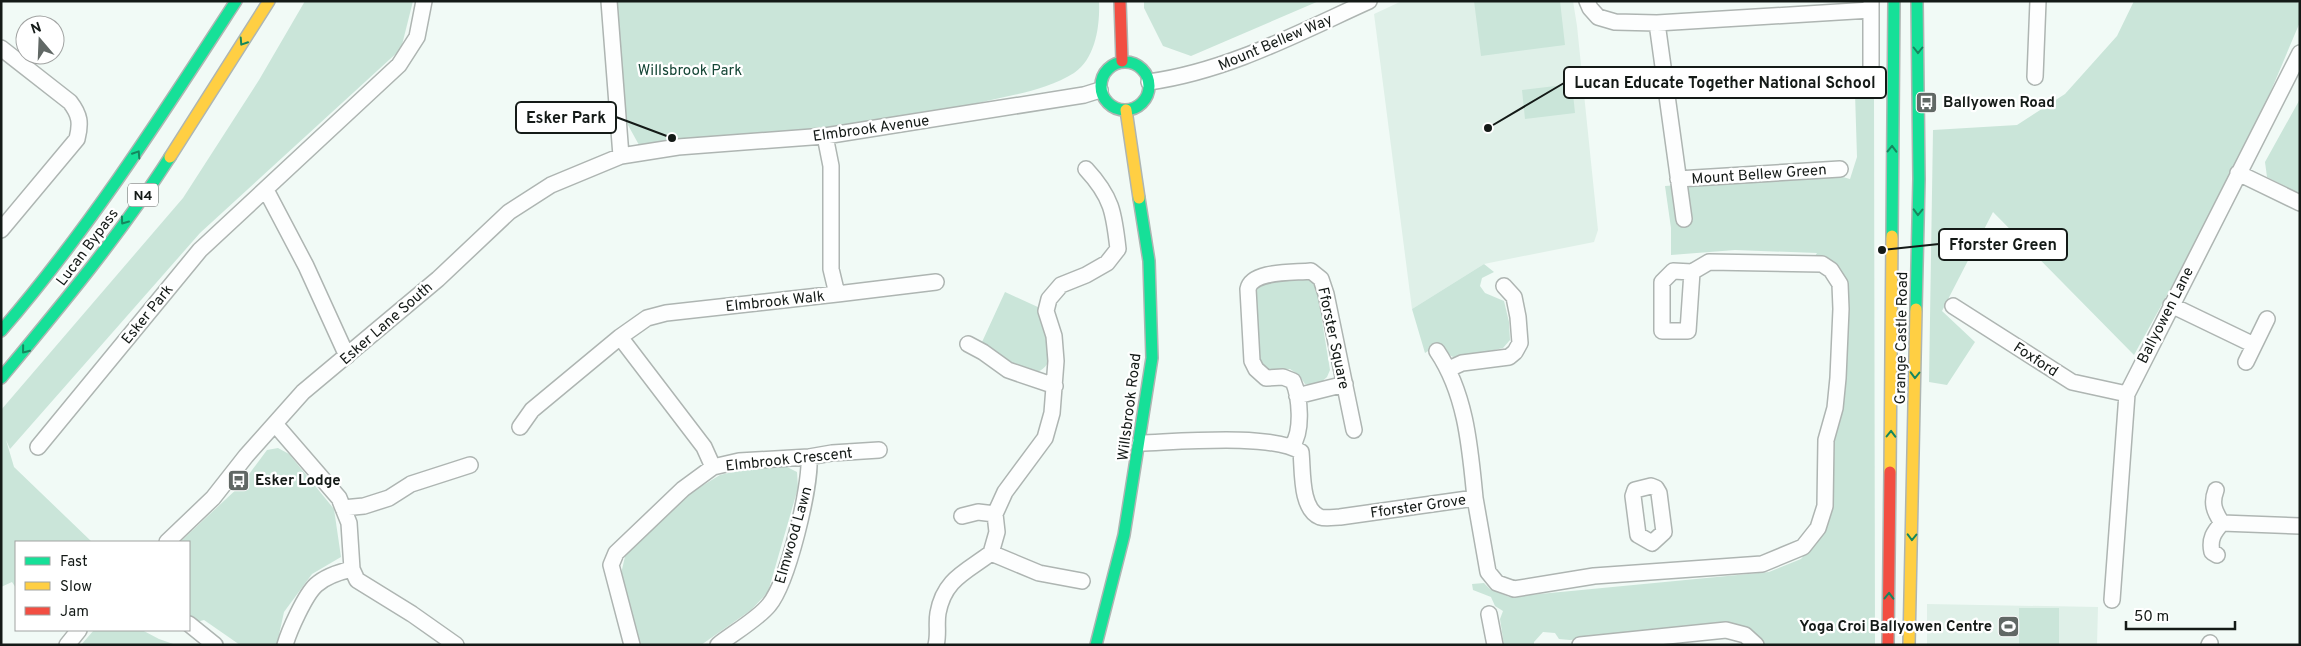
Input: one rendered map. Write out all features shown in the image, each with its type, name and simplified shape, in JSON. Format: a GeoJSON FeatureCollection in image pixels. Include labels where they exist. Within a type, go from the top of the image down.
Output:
{"type":"FeatureCollection","features":[{"type":"Feature","properties":{"kind":"main road","name":"Lucan Bypass"},"geometry":{"type":"LineString","coordinates":[[1,332],[40,286],[132,162],[236,1]]}},
{"type":"Feature","properties":{"kind":"main road","name":"Lucan Bypass"},"geometry":{"type":"LineString","coordinates":[[1,378],[72,292],[156,179],[270,1]]}},
{"type":"Feature","properties":{"kind":"main road"},"geometry":{"type":"LineString","coordinates":[[1120,1],[1122,61]]}},
{"type":"Feature","properties":{"kind":"main road","name":"Grange Castle Road"},"geometry":{"type":"LineString","coordinates":[[1888,645],[1894,1]]}},
{"type":"Feature","properties":{"kind":"main road","name":"Grange Castle Road"},"geometry":{"type":"LineString","coordinates":[[1909,645],[1918,209],[1917,1]]}},
{"type":"Feature","properties":{"kind":"main road"},"geometry":{"type":"LineString","coordinates":[[1122,61],[1138,65],[1144,70],[1149,82],[1145,99],[1140,105],[1126,110],[1112,107],[1107,103],[1100,90],[1103,74],[1114,63],[1122,61]]}},
{"type":"Feature","properties":{"kind":"main road","name":"Willsbrook Road"},"geometry":{"type":"LineString","coordinates":[[1096,645],[1124,535],[1152,358],[1149,261],[1126,110]]}},
{"type":"Feature","properties":{"kind":"street","name":"Esker Park"},"geometry":{"type":"LineString","coordinates":[[38,447],[200,250],[399,65],[417,37],[424,1]]}},
{"type":"Feature","properties":{"kind":"street"},"geometry":{"type":"LineString","coordinates":[[609,1],[621,156]]}},
{"type":"Feature","properties":{"kind":"street","name":"Mount Bellew Way"},"geometry":{"type":"LineString","coordinates":[[1149,82],[1197,73],[1242,58],[1370,1]]}},
{"type":"Feature","properties":{"kind":"street"},"geometry":{"type":"LineString","coordinates":[[1587,1],[1598,17],[1607,20],[1657,24],[1871,6],[1870,88]]}},
{"type":"Feature","properties":{"kind":"street"},"geometry":{"type":"LineString","coordinates":[[2035,77],[2038,1]]}},
{"type":"Feature","properties":{"kind":"street"},"geometry":{"type":"LineString","coordinates":[[1657,24],[1684,219]]}},
{"type":"Feature","properties":{"kind":"street"},"geometry":{"type":"LineString","coordinates":[[1,48],[70,102],[78,112],[81,124],[76,139],[1,230]]}},
{"type":"Feature","properties":{"kind":"street","name":"Ballyowen Lane"},"geometry":{"type":"LineString","coordinates":[[2112,600],[2127,394],[2300,53]]}},
{"type":"Feature","properties":{"kind":"street","name":"Elmbrook Avenue"},"geometry":{"type":"LineString","coordinates":[[640,154],[678,148],[826,136],[1084,95],[1100,90]]}},
{"type":"Feature","properties":{"kind":"street","name":"Elmbrook Walk"},"geometry":{"type":"LineString","coordinates":[[520,427],[532,410],[620,337],[647,318],[666,313],[837,294],[831,269],[831,166],[826,136]]}},
{"type":"Feature","properties":{"kind":"street","name":"Esker Lane South"},"geometry":{"type":"LineString","coordinates":[[168,541],[213,498],[246,456],[303,392],[438,279],[509,212],[550,185],[621,156],[640,154]]}},
{"type":"Feature","properties":{"kind":"street"},"geometry":{"type":"LineString","coordinates":[[936,645],[938,614],[943,593],[966,568],[991,553],[997,532],[995,514],[1006,492],[1045,438],[1052,413],[1056,361],[1054,336],[1046,311],[1049,299],[1061,285],[1086,275],[1107,263],[1118,249],[1115,216],[1106,195],[1086,169]]}},
{"type":"Feature","properties":{"kind":"street","name":"Mount Bellew Green"},"geometry":{"type":"LineString","coordinates":[[1678,179],[1840,169]]}},
{"type":"Feature","properties":{"kind":"street"},"geometry":{"type":"LineString","coordinates":[[2238,173],[2300,202]]}},
{"type":"Feature","properties":{"kind":"street"},"geometry":{"type":"LineString","coordinates":[[266,190],[310,274],[347,356]]}},
{"type":"Feature","properties":{"kind":"street","name":"Fforster Grove"},"geometry":{"type":"LineString","coordinates":[[1292,446],[1301,452],[1305,500],[1311,510],[1321,517],[1340,517],[1475,498],[1488,572],[1497,583],[1514,589],[1594,576],[1762,564],[1803,547],[1818,528],[1825,506],[1826,440],[1835,408],[1838,378],[1842,309],[1840,284],[1831,270],[1822,264],[1709,262],[1692,272]]}},
{"type":"Feature","properties":{"kind":"street","name":"Fforster Square"},"geometry":{"type":"LineString","coordinates":[[1297,396],[1293,381],[1283,377],[1266,378],[1256,369],[1252,361],[1248,289],[1249,284],[1255,278],[1311,271],[1321,279],[1326,294],[1354,430]]}},
{"type":"Feature","properties":{"kind":"street"},"geometry":{"type":"LineString","coordinates":[[837,294],[936,282]]}},
{"type":"Feature","properties":{"kind":"street"},"geometry":{"type":"LineString","coordinates":[[1449,369],[1462,363],[1509,357],[1515,352],[1520,343],[1518,317],[1514,297],[1504,286]]}},
{"type":"Feature","properties":{"kind":"street"},"geometry":{"type":"LineString","coordinates":[[2171,305],[2254,345]]}},
{"type":"Feature","properties":{"kind":"street","name":"Foxford"},"geometry":{"type":"LineString","coordinates":[[1953,306],[2072,382],[2127,394]]}},
{"type":"Feature","properties":{"kind":"street"},"geometry":{"type":"LineString","coordinates":[[2246,362],[2266,319]]}},
{"type":"Feature","properties":{"kind":"street"},"geometry":{"type":"LineString","coordinates":[[620,337],[704,447],[713,468]]}},
{"type":"Feature","properties":{"kind":"street"},"geometry":{"type":"LineString","coordinates":[[968,344],[1008,370],[1055,386]]}},
{"type":"Feature","properties":{"kind":"street"},"geometry":{"type":"LineString","coordinates":[[1437,351],[1449,369],[1461,403],[1470,443],[1475,498]]}},
{"type":"Feature","properties":{"kind":"street"},"geometry":{"type":"LineString","coordinates":[[1140,443],[1274,442],[1292,446],[1299,434],[1297,396],[1345,384]]}},
{"type":"Feature","properties":{"kind":"street"},"geometry":{"type":"LineString","coordinates":[[275,424],[339,498],[349,523],[352,569],[357,580],[412,614],[456,645]]}},
{"type":"Feature","properties":{"kind":"street","name":"Elmbrook Crescent"},"geometry":{"type":"LineString","coordinates":[[632,645],[612,565],[616,554],[683,489],[713,468],[739,461],[879,450]]}},
{"type":"Feature","properties":{"kind":"street","name":"Elmwood Lawn"},"geometry":{"type":"LineString","coordinates":[[718,645],[769,605],[782,583],[808,484],[809,457]]}},
{"type":"Feature","properties":{"kind":"street"},"geometry":{"type":"LineString","coordinates":[[343,508],[364,506],[389,498],[411,484],[470,465]]}},
{"type":"Feature","properties":{"kind":"street"},"geometry":{"type":"LineString","coordinates":[[2216,490],[2212,501],[2216,514],[2222,523]]}},
{"type":"Feature","properties":{"kind":"street"},"geometry":{"type":"LineString","coordinates":[[962,516],[978,512],[995,514]]}},
{"type":"Feature","properties":{"kind":"street"},"geometry":{"type":"LineString","coordinates":[[2222,523],[2300,526]]}},
{"type":"Feature","properties":{"kind":"street"},"geometry":{"type":"LineString","coordinates":[[2217,555],[2212,552],[2210,543],[2214,532],[2222,523]]}},
{"type":"Feature","properties":{"kind":"street"},"geometry":{"type":"LineString","coordinates":[[1652,543],[1656,571]]}},
{"type":"Feature","properties":{"kind":"street"},"geometry":{"type":"LineString","coordinates":[[991,553],[1038,574],[1082,581]]}},
{"type":"Feature","properties":{"kind":"street"},"geometry":{"type":"LineString","coordinates":[[285,645],[290,629],[315,586],[337,572],[352,569]]}},
{"type":"Feature","properties":{"kind":"street"},"geometry":{"type":"LineString","coordinates":[[1490,614],[1495,645]]}},
{"type":"Feature","properties":{"kind":"street"},"geometry":{"type":"LineString","coordinates":[[190,625],[215,645]]}},
{"type":"Feature","properties":{"kind":"street"},"geometry":{"type":"LineString","coordinates":[[1580,645],[1726,630],[1745,635],[1756,645]]}},
{"type":"Feature","properties":{"kind":"street"},"geometry":{"type":"LineString","coordinates":[[67,645],[78,631]]}},
{"type":"Feature","properties":{"kind":"shaded area"},"geometry":{"type":"Polygon","coordinates":[[[1402,1],[1573,1],[1598,230],[1594,242],[1484,264],[1412,309],[1374,14],[1402,1]]]}},
{"type":"Feature","properties":{"kind":"shaded area"},"geometry":{"type":"Polygon","coordinates":[[[1927,604],[2098,607],[2097,645],[1927,645],[1927,604]]]}},
{"type":"Feature","properties":{"kind":"green space"},"geometry":{"type":"Polygon","coordinates":[[[305,1],[413,1],[401,49],[200,233],[10,449],[6,440],[14,467],[91,541],[15,541],[15,586],[12,582],[1,587],[1,410],[183,198],[259,80],[305,1]]]}},
{"type":"Feature","properties":{"kind":"green space","name":"Willsbrook Park"},"geometry":{"type":"Polygon","coordinates":[[[616,1],[1099,1],[1099,20],[1092,50],[1081,67],[1055,83],[1034,90],[904,117],[772,133],[639,145],[623,116],[616,1]]]}},
{"type":"Feature","properties":{"kind":"green space"},"geometry":{"type":"Polygon","coordinates":[[[1144,1],[1319,1],[1191,56],[1163,46],[1144,8],[1144,1]]]}},
{"type":"Feature","properties":{"kind":"green space"},"geometry":{"type":"Polygon","coordinates":[[[1474,1],[1560,1],[1565,45],[1481,56],[1474,1]]]}},
{"type":"Feature","properties":{"kind":"green space"},"geometry":{"type":"Polygon","coordinates":[[[2134,1],[2295,1],[2300,4],[2300,22],[2259,119],[2226,188],[2134,355],[1993,212],[1942,311],[1975,342],[1947,385],[1929,382],[1933,130],[2017,125],[2065,94],[2117,36],[2134,1]]]}},
{"type":"Feature","properties":{"kind":"green space"},"geometry":{"type":"Polygon","coordinates":[[[1572,84],[1575,113],[1525,119],[1522,90],[1572,84]]]}},
{"type":"Feature","properties":{"kind":"green space"},"geometry":{"type":"Polygon","coordinates":[[[1874,92],[1875,645],[1763,645],[1763,643],[1719,626],[1570,640],[1559,639],[1555,633],[1543,632],[1534,642],[1534,645],[1504,645],[1500,619],[1503,611],[1495,606],[1491,597],[1473,590],[1472,584],[1484,583],[1490,589],[1509,597],[1769,572],[1801,559],[1821,534],[1830,455],[1846,386],[1846,290],[1823,259],[1815,256],[1817,253],[1735,250],[1671,255],[1671,228],[1665,186],[1832,174],[1850,179],[1857,157],[1855,93],[1874,92]]]}},
{"type":"Feature","properties":{"kind":"green space"},"geometry":{"type":"Polygon","coordinates":[[[2300,99],[2300,194],[2267,177],[2265,162],[2300,99]]]}},
{"type":"Feature","properties":{"kind":"green space"},"geometry":{"type":"Polygon","coordinates":[[[1484,264],[1494,272],[1482,278],[1480,286],[1485,293],[1504,301],[1509,322],[1510,340],[1503,348],[1464,357],[1453,357],[1446,353],[1439,344],[1425,353],[1412,309],[1484,264]]]}},
{"type":"Feature","properties":{"kind":"green space"},"geometry":{"type":"Polygon","coordinates":[[[1307,277],[1312,280],[1317,290],[1330,370],[1327,377],[1319,384],[1305,384],[1299,375],[1290,369],[1268,371],[1257,359],[1253,287],[1257,283],[1307,277]]]}},
{"type":"Feature","properties":{"kind":"green space"},"geometry":{"type":"Polygon","coordinates":[[[1005,292],[1040,308],[1047,341],[1048,363],[1039,371],[1035,372],[1023,368],[982,342],[1005,292]]]}},
{"type":"Feature","properties":{"kind":"green space"},"geometry":{"type":"Polygon","coordinates":[[[278,448],[289,454],[334,509],[341,557],[312,574],[284,612],[277,644],[240,645],[204,620],[193,623],[190,620],[190,541],[181,541],[241,485],[267,450],[278,448]]]}},
{"type":"Feature","properties":{"kind":"green space"},"geometry":{"type":"Polygon","coordinates":[[[753,467],[787,467],[797,472],[798,488],[768,592],[751,610],[701,645],[639,645],[621,574],[626,552],[692,492],[720,475],[753,467]]]}},
{"type":"Feature","properties":{"kind":"green space"},"geometry":{"type":"Polygon","coordinates":[[[2019,608],[2059,608],[2059,645],[2019,645],[2019,608]]]}},
{"type":"Feature","properties":{"kind":"green space"},"geometry":{"type":"Polygon","coordinates":[[[93,631],[144,631],[176,645],[81,645],[93,631]]]}},
{"type":"Feature","properties":{"kind":"traffic: fast"},"geometry":{"type":"LineString","coordinates":[[1,331],[34,292],[95,211],[153,128],[236,1]]}},
{"type":"Feature","properties":{"kind":"traffic: fast"},"geometry":{"type":"LineString","coordinates":[[1892,236],[1894,1]]}},
{"type":"Feature","properties":{"kind":"traffic: fast"},"geometry":{"type":"LineString","coordinates":[[1916,309],[1919,179],[1917,1]]}},
{"type":"Feature","properties":{"kind":"traffic: fast"},"geometry":{"type":"LineString","coordinates":[[1120,62],[1130,62],[1139,66],[1145,72],[1148,77],[1149,86],[1148,95],[1139,106],[1130,110],[1120,110],[1111,106],[1105,100],[1101,91],[1101,81],[1105,72],[1111,66],[1120,62]]}},
{"type":"Feature","properties":{"kind":"traffic: fast"},"geometry":{"type":"LineString","coordinates":[[1,378],[110,242],[170,157]]}},
{"type":"Feature","properties":{"kind":"traffic: fast"},"geometry":{"type":"LineString","coordinates":[[1096,645],[1124,535],[1152,358],[1149,261],[1139,198]]}},
{"type":"Feature","properties":{"kind":"traffic: slow"},"geometry":{"type":"LineString","coordinates":[[170,157],[269,1]]}},
{"type":"Feature","properties":{"kind":"traffic: slow"},"geometry":{"type":"LineString","coordinates":[[1126,110],[1139,198]]}},
{"type":"Feature","properties":{"kind":"traffic: slow"},"geometry":{"type":"LineString","coordinates":[[1890,472],[1892,236]]}},
{"type":"Feature","properties":{"kind":"traffic: slow"},"geometry":{"type":"LineString","coordinates":[[1909,645],[1916,309]]}},
{"type":"Feature","properties":{"kind":"traffic: jam"},"geometry":{"type":"LineString","coordinates":[[1120,1],[1122,61]]}},
{"type":"Feature","properties":{"kind":"traffic: jam"},"geometry":{"type":"LineString","coordinates":[[1888,645],[1890,472]]}},
{"type":"Feature","properties":{"kind":"place","name":"Ballyowen Road"},"geometry":{"type":"Point","coordinates":[1927,102]}},
{"type":"Feature","properties":{"kind":"place","name":"Lucan Educate Together National School"},"geometry":{"type":"Point","coordinates":[1488,128]}},
{"type":"Feature","properties":{"kind":"place","name":"Esker Park"},"geometry":{"type":"Point","coordinates":[672,138]}},
{"type":"Feature","properties":{"kind":"place","name":"Fforster Green"},"geometry":{"type":"Point","coordinates":[1882,250]}},
{"type":"Feature","properties":{"kind":"place","name":"Esker Lodge"},"geometry":{"type":"Point","coordinates":[239,480]}},
{"type":"Feature","properties":{"kind":"place","name":"Yoga Croi Ballyowen Centre"},"geometry":{"type":"Point","coordinates":[2008,626]}}]}
